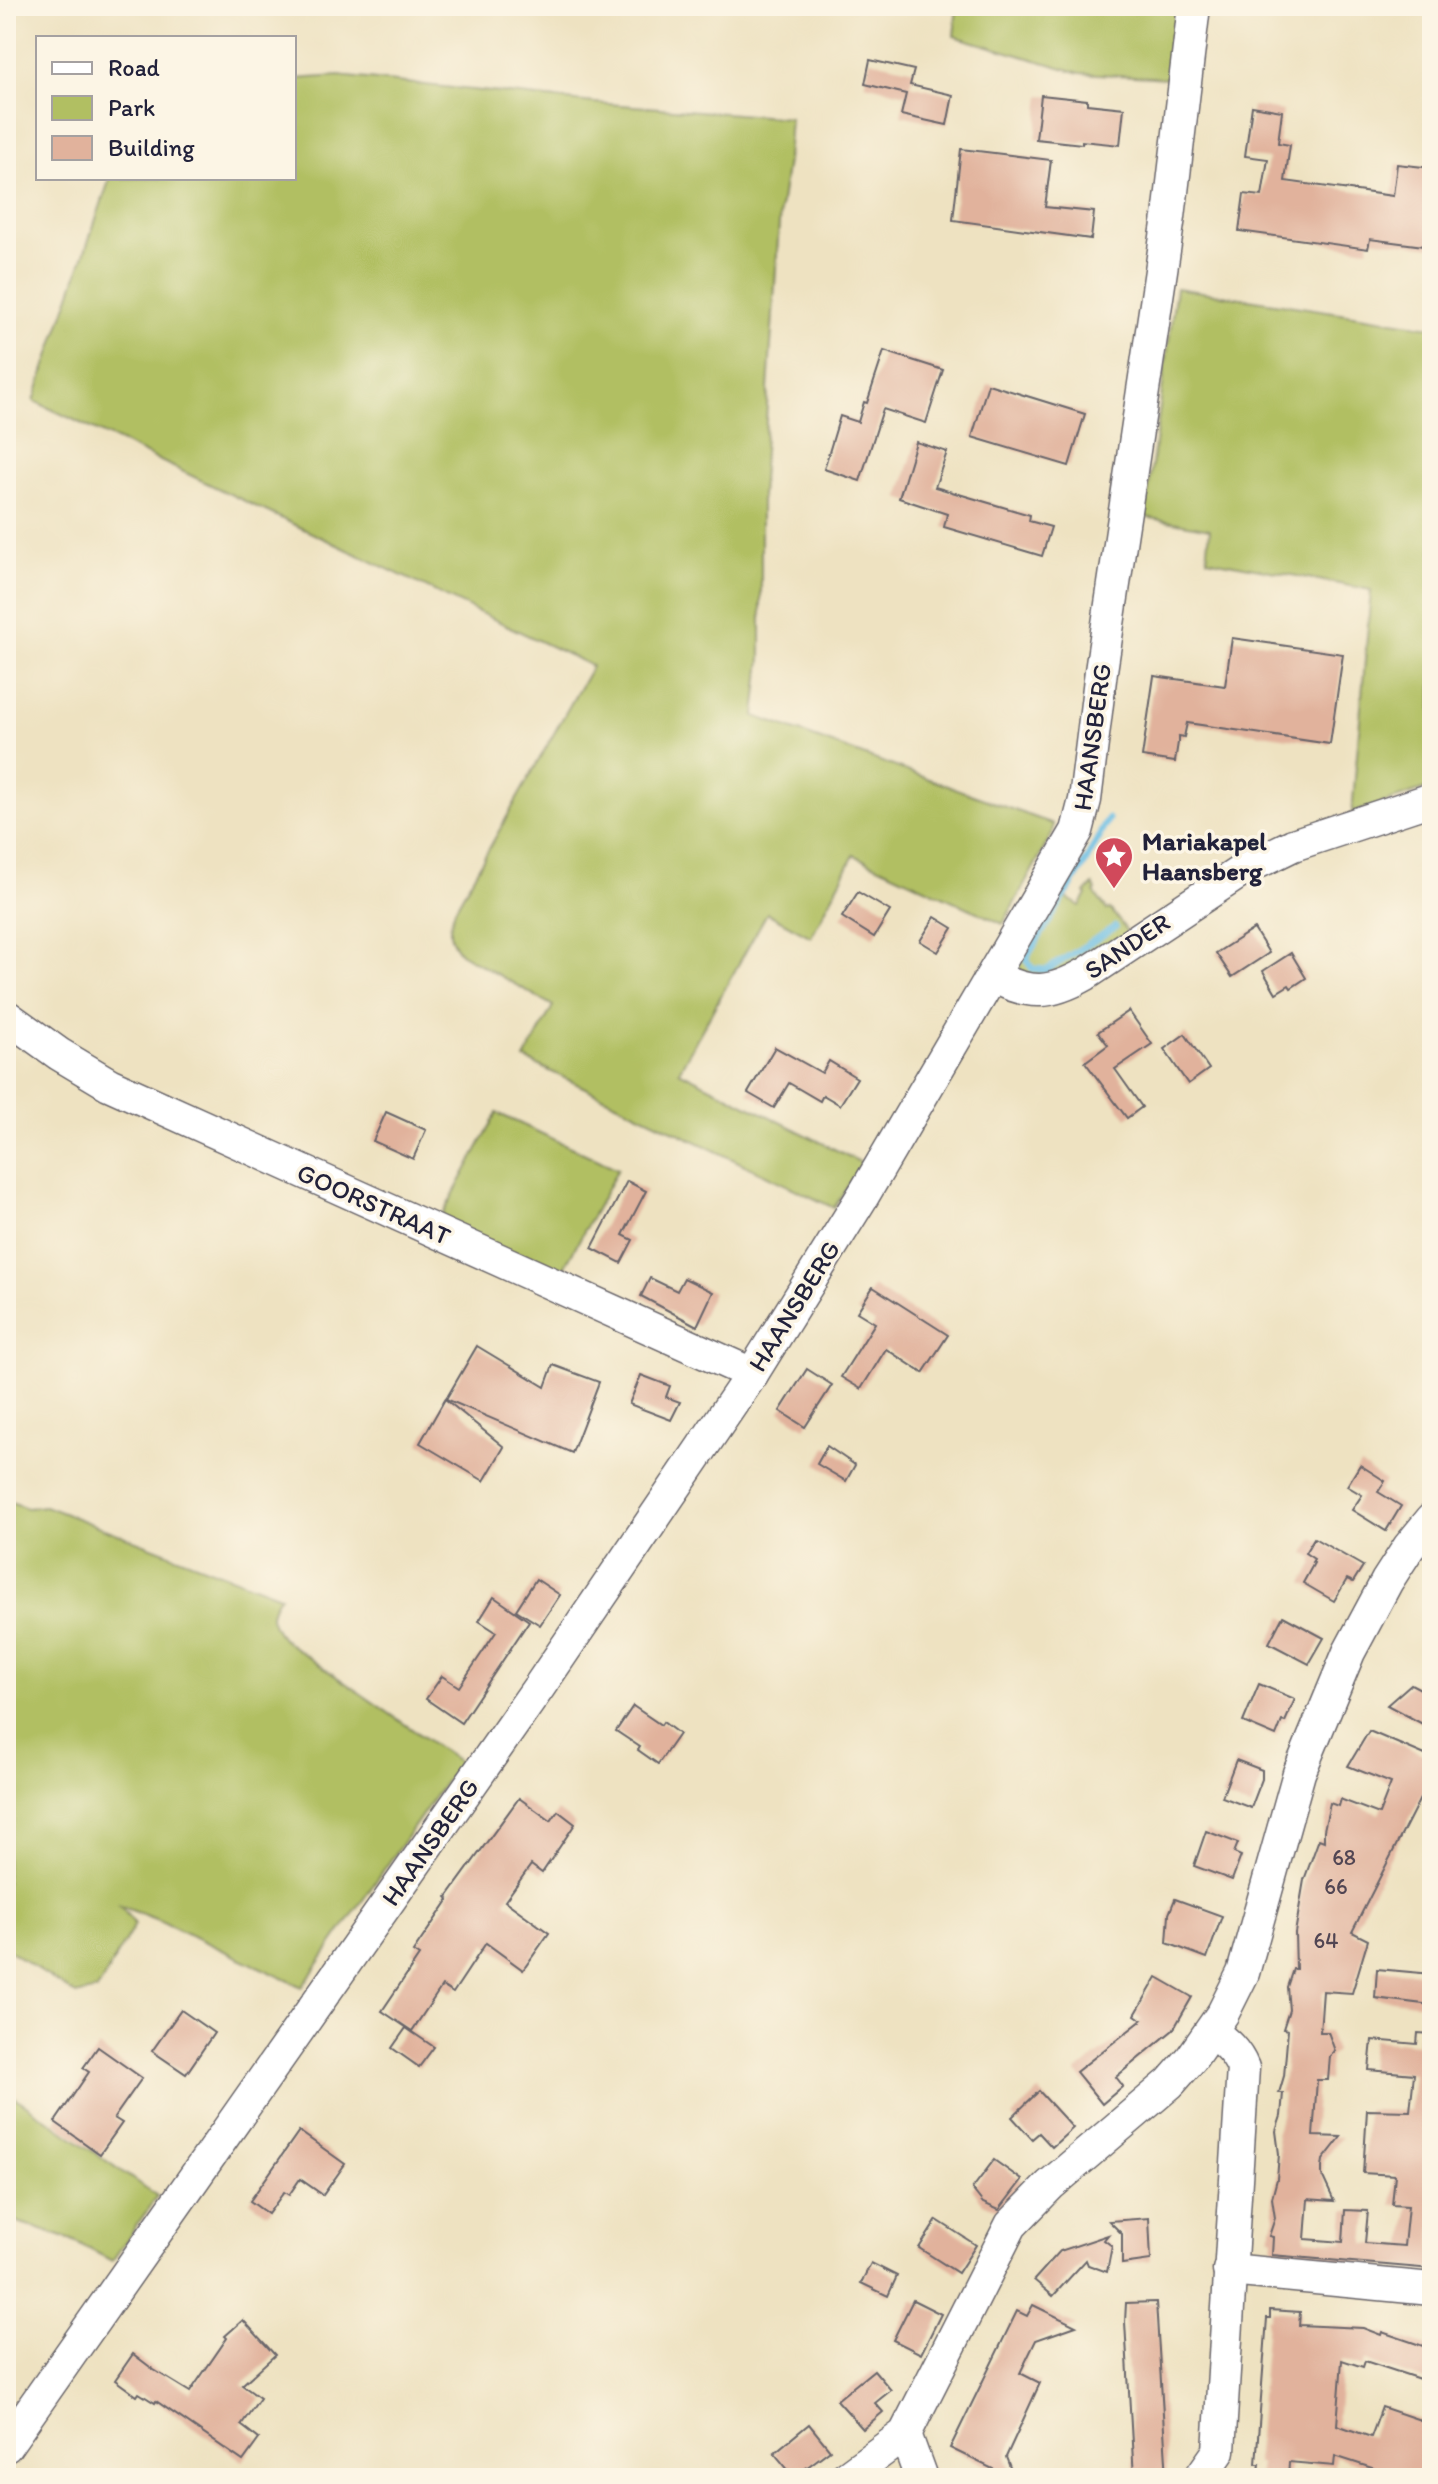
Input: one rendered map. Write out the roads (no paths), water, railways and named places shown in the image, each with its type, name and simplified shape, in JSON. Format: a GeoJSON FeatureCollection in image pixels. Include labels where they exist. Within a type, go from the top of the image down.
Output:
{"type":"FeatureCollection","features":[{"type":"Feature","properties":{"kind":"street","name":"HAANSBERG"},"geometry":{"type":"LineString","coordinates":[[6,2446],[539,1687],[752,1374],[864,1194],[1077,831],[1085,800],[1101,671],[1169,217],[1194,6]]}},
{"type":"Feature","properties":{"kind":"street","name":"SANDER"},"geometry":{"type":"LineString","coordinates":[[993,976],[1024,989],[1058,988],[1086,974],[1246,868],[1293,845],[1432,799]]}},
{"type":"Feature","properties":{"kind":"street","name":"GOORSTRAAT"},"geometry":{"type":"LineString","coordinates":[[6,1016],[59,1054],[109,1084],[752,1374]]}},
{"type":"Feature","properties":{"kind":"street"},"geometry":{"type":"LineString","coordinates":[[845,2478],[905,2434],[1011,2225],[1050,2185],[1170,2083],[1211,2031],[1243,1973],[1291,1795],[1349,1652],[1387,1581],[1432,1519]]}},
{"type":"Feature","properties":{"kind":"street"},"geometry":{"type":"LineString","coordinates":[[1200,2478],[1219,2451],[1243,2068],[1238,2056],[1211,2031]]}},
{"type":"Feature","properties":{"kind":"street"},"geometry":{"type":"LineString","coordinates":[[1229,2270],[1432,2289]]}},
{"type":"Feature","properties":{"kind":"street"},"geometry":{"type":"LineString","coordinates":[[905,2434],[921,2478]]}},
{"type":"Feature","properties":{"kind":"waterway"},"geometry":{"type":"LineString","coordinates":[[1108,819],[1027,961],[1033,969],[1047,970],[1115,927]]}},
{"type":"Feature","properties":{"kind":"place","name":"Mariakapel Haansberg"},"geometry":{"type":"Point","coordinates":[1114,890]}}]}
